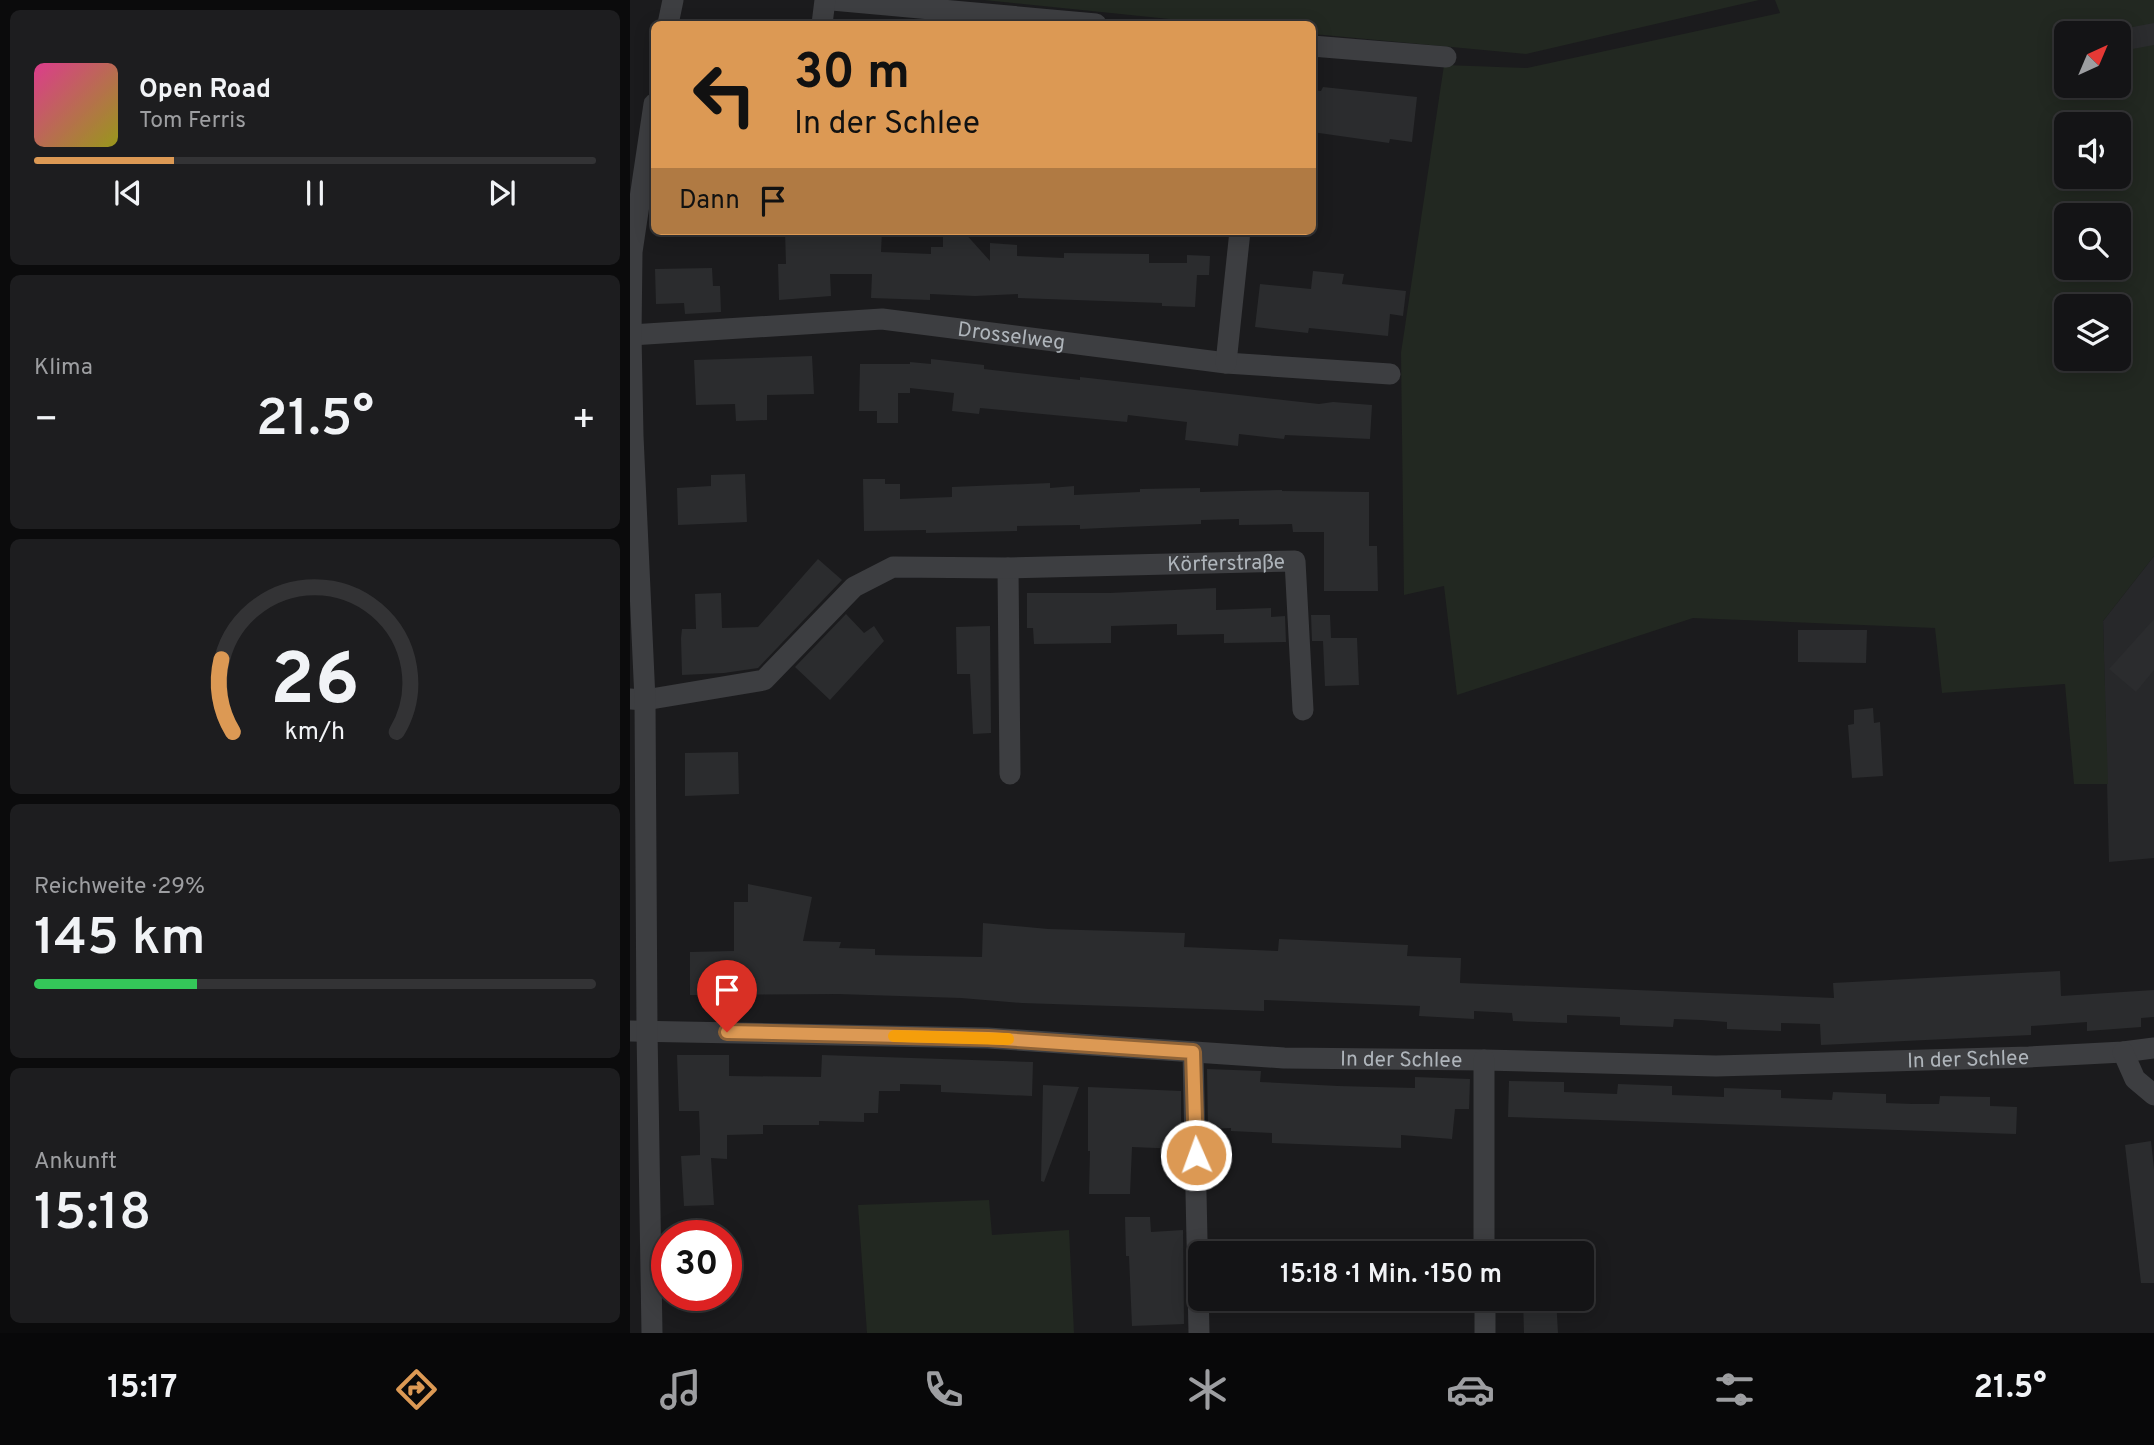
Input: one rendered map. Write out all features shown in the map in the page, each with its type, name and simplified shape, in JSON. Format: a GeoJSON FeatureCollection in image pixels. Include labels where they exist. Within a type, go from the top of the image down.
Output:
{"type":"FeatureCollection","features":[{"type":"Feature","properties":{"kind":"street"},"geometry":{"type":"LineString","coordinates":[[669,21],[673,0]]}},
{"type":"Feature","properties":{"kind":"street"},"geometry":{"type":"LineString","coordinates":[[822,21],[825,0]]}},
{"type":"Feature","properties":{"kind":"street"},"geometry":{"type":"LineString","coordinates":[[832,0],[933,17],[1026,21]]}},
{"type":"Feature","properties":{"kind":"street"},"geometry":{"type":"LineString","coordinates":[[1316,46],[1446,57]]}},
{"type":"Feature","properties":{"kind":"street"},"geometry":{"type":"LineString","coordinates":[[651,123],[631,252],[631,335],[638,699],[638,1030],[652,1333]]}},
{"type":"Feature","properties":{"kind":"street"},"geometry":{"type":"LineString","coordinates":[[1226,363],[1240,235]]}},
{"type":"Feature","properties":{"kind":"street","name":"Drosselweg"},"geometry":{"type":"LineString","coordinates":[[631,335],[882,319],[1226,363],[1390,374]]}},
{"type":"Feature","properties":{"kind":"street","name":"Körferstraße"},"geometry":{"type":"LineString","coordinates":[[638,699],[764,680],[854,587],[893,567],[1008,568],[1295,561],[1303,710]]}},
{"type":"Feature","properties":{"kind":"street"},"geometry":{"type":"LineString","coordinates":[[1008,568],[1010,774]]}},
{"type":"Feature","properties":{"kind":"street","name":"In der Schlee"},"geometry":{"type":"LineString","coordinates":[[638,1030],[988,1038],[1284,1058],[1716,1066],[2123,1052],[2154,1048]]}},
{"type":"Feature","properties":{"kind":"street"},"geometry":{"type":"LineString","coordinates":[[1193,1052],[1199,1333]]}},
{"type":"Feature","properties":{"kind":"street"},"geometry":{"type":"LineString","coordinates":[[2123,1052],[2135,1079],[2154,1095]]}},
{"type":"Feature","properties":{"kind":"street"},"geometry":{"type":"LineString","coordinates":[[1484,1060],[1484,1241]]}},
{"type":"Feature","properties":{"kind":"street"},"geometry":{"type":"LineString","coordinates":[[1485,1311],[1485,1333]]}},
{"type":"Feature","properties":{"kind":"shaded area"},"geometry":{"type":"Polygon","coordinates":[[[984,0],[1759,0],[1526,54],[1316,34],[1316,21],[1189,21],[984,0]]]}},
{"type":"Feature","properties":{"kind":"shaded area"},"geometry":{"type":"Polygon","coordinates":[[[1775,0],[2154,0],[2154,556],[2103,621],[2108,784],[2074,784],[2065,684],[1942,693],[1935,628],[1693,618],[1457,695],[1444,586],[1404,595],[1401,353],[1444,65],[1527,68],[1780,13],[1775,0]]]}},
{"type":"Feature","properties":{"kind":"shaded area"},"geometry":{"type":"Polygon","coordinates":[[[2154,556],[2154,858],[2109,862],[2103,621],[2154,556]]]}},
{"type":"Feature","properties":{"kind":"shaded area"},"geometry":{"type":"Polygon","coordinates":[[[989,1200],[992,1235],[1069,1230],[1074,1333],[867,1333],[858,1205],[989,1200]]]}},
{"type":"Feature","properties":{"kind":"building"},"geometry":{"type":"Polygon","coordinates":[[[2154,23],[2154,45],[2132,49],[2132,27],[2154,23]]]}},
{"type":"Feature","properties":{"kind":"building"},"geometry":{"type":"Polygon","coordinates":[[[1323,87],[1417,97],[1412,142],[1390,139],[1389,143],[1316,133],[1316,90],[1321,91],[1323,87]]]}},
{"type":"Feature","properties":{"kind":"building"},"geometry":{"type":"Polygon","coordinates":[[[785,235],[882,235],[881,252],[931,254],[931,247],[943,247],[943,235],[967,235],[990,261],[990,243],[1017,245],[1017,256],[1064,258],[1064,253],[1149,254],[1149,263],[1187,263],[1187,255],[1210,256],[1209,275],[1197,275],[1195,307],[1162,306],[1162,303],[1018,298],[1018,294],[930,294],[930,300],[871,298],[872,274],[830,274],[831,296],[779,300],[778,264],[786,264],[785,235]]]}},
{"type":"Feature","properties":{"kind":"building"},"geometry":{"type":"Polygon","coordinates":[[[712,268],[713,286],[720,286],[721,312],[685,314],[684,303],[656,304],[655,269],[712,268]]]}},
{"type":"Feature","properties":{"kind":"building"},"geometry":{"type":"Polygon","coordinates":[[[1313,271],[1344,274],[1342,284],[1406,291],[1403,316],[1390,314],[1388,336],[1309,328],[1308,333],[1255,327],[1260,284],[1311,289],[1313,271]]]}},
{"type":"Feature","properties":{"kind":"building"},"geometry":{"type":"Polygon","coordinates":[[[812,356],[814,394],[767,395],[767,420],[736,421],[735,404],[696,405],[694,360],[812,356]]]}},
{"type":"Feature","properties":{"kind":"building"},"geometry":{"type":"Polygon","coordinates":[[[931,359],[984,365],[984,369],[1080,380],[1080,377],[1319,404],[1333,402],[1372,405],[1370,439],[1285,435],[1284,439],[1239,434],[1238,446],[1185,440],[1187,422],[1128,415],[1127,422],[980,408],[979,414],[952,411],[954,393],[910,388],[910,393],[898,393],[898,423],[877,423],[877,411],[859,411],[860,364],[931,364],[931,359]]]}},
{"type":"Feature","properties":{"kind":"building"},"geometry":{"type":"Polygon","coordinates":[[[745,474],[747,522],[678,525],[677,488],[711,486],[711,475],[745,474]]]}},
{"type":"Feature","properties":{"kind":"building"},"geometry":{"type":"Polygon","coordinates":[[[863,479],[885,479],[885,484],[900,484],[900,499],[952,497],[952,487],[1050,483],[1050,488],[1074,486],[1074,495],[1140,492],[1140,489],[1200,488],[1200,492],[1369,492],[1369,546],[1377,546],[1378,591],[1324,591],[1324,532],[1293,532],[1292,524],[1239,525],[1239,519],[1201,520],[1201,524],[1080,529],[1080,525],[1017,526],[1017,531],[864,531],[863,479]]]}},
{"type":"Feature","properties":{"kind":"building"},"geometry":{"type":"Polygon","coordinates":[[[818,559],[842,580],[758,668],[682,675],[682,629],[696,629],[695,594],[721,593],[722,628],[758,627],[818,559]]]}},
{"type":"Feature","properties":{"kind":"building"},"geometry":{"type":"Polygon","coordinates":[[[1216,588],[1216,610],[1271,608],[1271,617],[1285,616],[1286,642],[1224,643],[1224,634],[1177,635],[1177,624],[1111,626],[1111,643],[1034,644],[1033,628],[1027,628],[1027,593],[1110,593],[1216,588]]]}},
{"type":"Feature","properties":{"kind":"building"},"geometry":{"type":"Polygon","coordinates":[[[846,614],[864,633],[874,626],[884,641],[830,700],[795,667],[846,614]]]}},
{"type":"Feature","properties":{"kind":"building"},"geometry":{"type":"Polygon","coordinates":[[[1311,615],[1330,615],[1331,638],[1357,638],[1359,685],[1325,686],[1323,641],[1312,641],[1311,615]]]}},
{"type":"Feature","properties":{"kind":"building"},"geometry":{"type":"Polygon","coordinates":[[[2154,619],[2154,670],[2136,692],[2109,669],[2154,619]]]}},
{"type":"Feature","properties":{"kind":"building"},"geometry":{"type":"Polygon","coordinates":[[[990,626],[991,733],[973,734],[970,674],[957,674],[956,627],[990,626]]]}},
{"type":"Feature","properties":{"kind":"building"},"geometry":{"type":"Polygon","coordinates":[[[1798,630],[1867,630],[1866,663],[1798,662],[1798,630]]]}},
{"type":"Feature","properties":{"kind":"building"},"geometry":{"type":"Polygon","coordinates":[[[1873,708],[1874,723],[1880,722],[1883,776],[1852,778],[1848,725],[1854,724],[1854,710],[1873,708]]]}},
{"type":"Feature","properties":{"kind":"building"},"geometry":{"type":"Polygon","coordinates":[[[738,752],[739,794],[685,796],[685,753],[738,752]]]}},
{"type":"Feature","properties":{"kind":"building"},"geometry":{"type":"Polygon","coordinates":[[[748,884],[812,897],[803,941],[841,942],[839,948],[875,949],[875,955],[982,957],[983,923],[1048,929],[1185,933],[1184,947],[1278,951],[1279,939],[1408,945],[1407,956],[1461,958],[1460,983],[1834,998],[1833,983],[2060,971],[2061,996],[2154,990],[2154,1017],[2141,1018],[2141,1027],[2087,1031],[2087,1022],[2031,1026],[2031,1035],[1821,1045],[1820,1024],[1781,1023],[1781,1031],[1727,1029],[1727,1022],[1701,1020],[1674,1019],[1673,1027],[1620,1025],[1620,1017],[1567,1015],[1567,1023],[1513,1021],[1512,1013],[1474,1011],[1474,1019],[1419,1016],[1420,1006],[1264,1000],[1264,1011],[838,994],[690,995],[690,952],[734,951],[734,902],[748,902],[748,884]]]}},
{"type":"Feature","properties":{"kind":"building"},"geometry":{"type":"Polygon","coordinates":[[[677,1055],[729,1055],[729,1076],[821,1077],[822,1055],[1033,1062],[1032,1096],[941,1092],[941,1085],[900,1084],[900,1091],[879,1091],[878,1113],[864,1113],[864,1122],[819,1121],[819,1125],[763,1125],[763,1134],[727,1135],[727,1159],[711,1158],[714,1205],[684,1206],[681,1156],[700,1155],[699,1111],[679,1111],[677,1055]]]}},
{"type":"Feature","properties":{"kind":"building"},"geometry":{"type":"Polygon","coordinates":[[[1207,1069],[1261,1071],[1260,1082],[1338,1086],[1415,1088],[1415,1077],[1470,1079],[1469,1109],[1455,1109],[1452,1139],[1401,1135],[1401,1148],[1272,1143],[1272,1133],[1231,1131],[1231,1128],[1208,1129],[1207,1069]]]}},
{"type":"Feature","properties":{"kind":"building"},"geometry":{"type":"Polygon","coordinates":[[[1509,1081],[1564,1082],[1564,1092],[1617,1094],[1618,1084],[1672,1086],[1672,1095],[1724,1097],[1724,1088],[1781,1090],[1781,1098],[1832,1100],[1833,1092],[1886,1094],[1886,1103],[1912,1104],[1939,1104],[1940,1096],[1990,1097],[1990,1106],[2017,1107],[2016,1134],[1508,1117],[1509,1081]]]}},
{"type":"Feature","properties":{"kind":"building"},"geometry":{"type":"Polygon","coordinates":[[[1043,1085],[1079,1087],[1044,1182],[1041,1181],[1043,1085]]]}},
{"type":"Feature","properties":{"kind":"building"},"geometry":{"type":"Polygon","coordinates":[[[1088,1087],[1181,1091],[1181,1149],[1132,1147],[1130,1194],[1089,1194],[1088,1087]]]}},
{"type":"Feature","properties":{"kind":"building"},"geometry":{"type":"Polygon","coordinates":[[[2151,1141],[2154,1169],[2154,1283],[2141,1283],[2125,1145],[2151,1141]]]}},
{"type":"Feature","properties":{"kind":"building"},"geometry":{"type":"Polygon","coordinates":[[[1125,1217],[1150,1217],[1151,1232],[1183,1230],[1184,1324],[1132,1326],[1125,1217]]]}},
{"type":"Feature","properties":{"kind":"building"},"geometry":{"type":"Polygon","coordinates":[[[1523,1311],[1557,1311],[1558,1333],[1524,1333],[1523,1311]]]}},
{"type":"Feature","properties":{"kind":"slow traffic"},"geometry":{"type":"LineString","coordinates":[[894,1036],[1008,1039]]}},
{"type":"Feature","properties":{"kind":"route"},"geometry":{"type":"LineString","coordinates":[[727,1032],[988,1038],[1193,1052],[1196,1155]]}}]}
